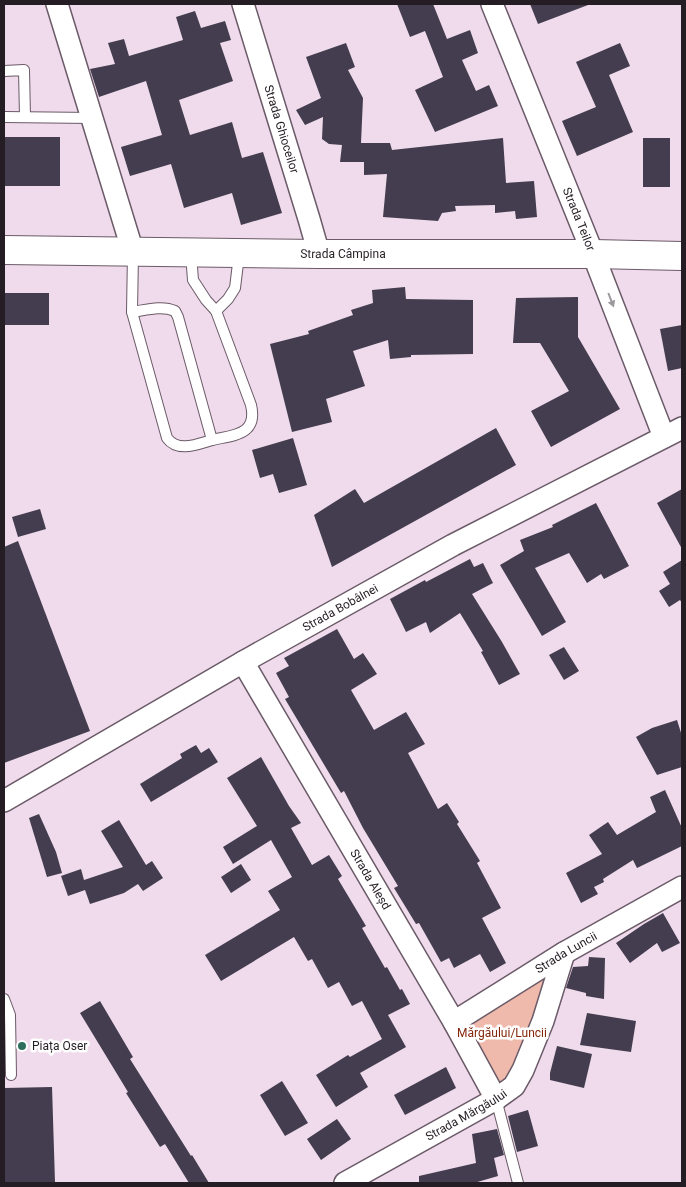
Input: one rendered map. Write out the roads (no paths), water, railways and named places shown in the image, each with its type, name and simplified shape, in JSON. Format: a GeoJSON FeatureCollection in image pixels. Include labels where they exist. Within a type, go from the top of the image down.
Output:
{"type":"FeatureCollection","features":[{"type":"Feature","properties":{"kind":"main road","name":"Strada Câmpina"},"geometry":{"type":"LineString","coordinates":[[4,250],[239,254],[593,254],[682,256]]}},
{"type":"Feature","properties":{"kind":"street"},"geometry":{"type":"LineString","coordinates":[[57,4],[133,252]]}},
{"type":"Feature","properties":{"kind":"street","name":"Strada Ghioceilor"},"geometry":{"type":"LineString","coordinates":[[243,4],[319,254]]}},
{"type":"Feature","properties":{"kind":"street","name":"Strada Teilor"},"geometry":{"type":"LineString","coordinates":[[492,4],[593,254],[673,433]]}},
{"type":"Feature","properties":{"kind":"street","name":"Strada Bobâlnei"},"geometry":{"type":"LineString","coordinates":[[4,801],[243,662],[453,545],[673,433]]}},
{"type":"Feature","properties":{"kind":"street","name":"Strada Aleșd"},"geometry":{"type":"LineString","coordinates":[[243,662],[454,1022],[496,1099]]}},
{"type":"Feature","properties":{"kind":"street","name":"Strada Luncii"},"geometry":{"type":"LineString","coordinates":[[454,1022],[564,953],[681,890]]}},
{"type":"Feature","properties":{"kind":"street","name":"Strada Mărgăului"},"geometry":{"type":"LineString","coordinates":[[345,1183],[496,1099],[514,1086],[523,1070],[543,1021],[564,953]]}},
{"type":"Feature","properties":{"kind":"lane"},"geometry":{"type":"LineString","coordinates":[[4,71],[24,70],[25,117]]}},
{"type":"Feature","properties":{"kind":"lane"},"geometry":{"type":"LineString","coordinates":[[4,117],[93,118]]}},
{"type":"Feature","properties":{"kind":"lane"},"geometry":{"type":"LineString","coordinates":[[133,252],[132,312],[167,438],[174,445],[180,446],[241,433],[246,430],[253,419],[251,405],[216,311],[193,280],[191,253]]}},
{"type":"Feature","properties":{"kind":"lane"},"geometry":{"type":"LineString","coordinates":[[216,311],[228,299],[235,288],[239,254]]}},
{"type":"Feature","properties":{"kind":"lane"},"geometry":{"type":"LineString","coordinates":[[132,312],[164,308],[175,311],[212,440]]}},
{"type":"Feature","properties":{"kind":"lane"},"geometry":{"type":"LineString","coordinates":[[4,999],[10,1015],[11,1075]]}},
{"type":"Feature","properties":{"kind":"lane"},"geometry":{"type":"LineString","coordinates":[[496,1099],[518,1183]]}},
{"type":"Feature","properties":{"kind":"place","name":"Piața Oser"},"geometry":{"type":"Point","coordinates":[22,1046]}},
{"type":"Feature","properties":{"kind":"park label","name":"Mărgăului/Luncii"},"geometry":{"type":"Point","coordinates":[502,1033]}}]}
